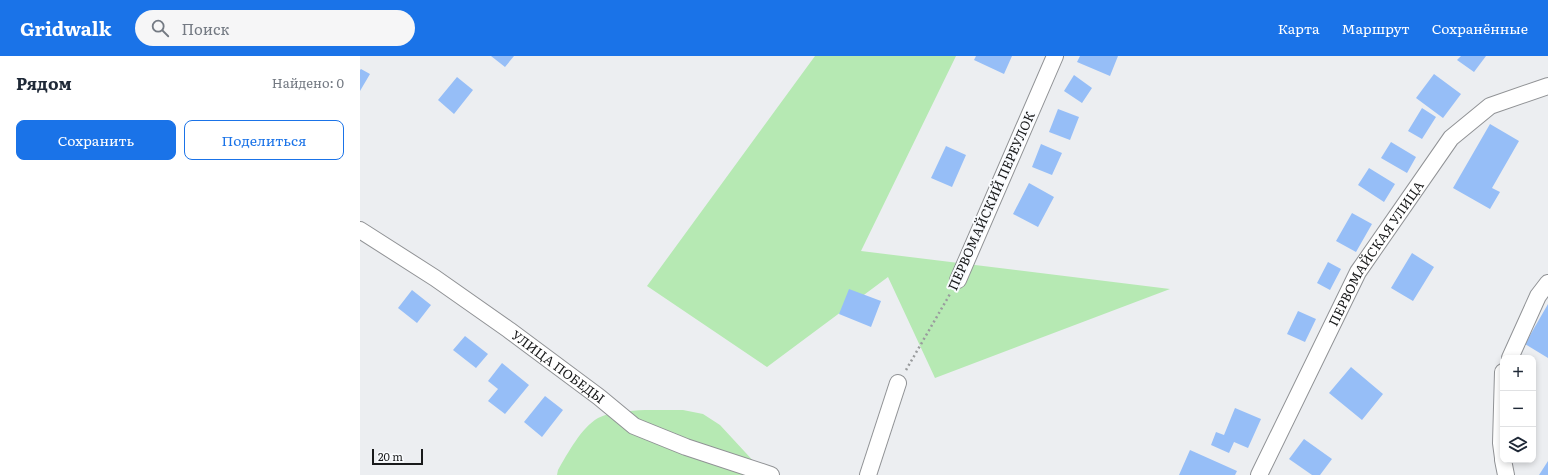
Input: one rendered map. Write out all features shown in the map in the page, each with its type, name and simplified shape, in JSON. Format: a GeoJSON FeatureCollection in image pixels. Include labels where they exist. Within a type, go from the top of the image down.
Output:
{"type":"FeatureCollection","features":[{"type":"Feature","properties":{"kind":"street","name":"ПЕРВОМАЙСКИЙ ПЕРЕУЛОК"},"geometry":{"type":"LineString","coordinates":[[958,280],[1055,56]]}},
{"type":"Feature","properties":{"kind":"street","name":"ПЕРВОМАЙСКАЯ УЛИЦА"},"geometry":{"type":"LineString","coordinates":[[1259,475],[1358,272],[1451,138],[1490,106],[1548,86]]}},
{"type":"Feature","properties":{"kind":"street","name":"УЛИЦА ПОБЕДЫ"},"geometry":{"type":"LineString","coordinates":[[360,230],[435,278],[509,330],[599,397],[634,426],[686,448],[771,475]]}},
{"type":"Feature","properties":{"kind":"street"},"geometry":{"type":"LineString","coordinates":[[1511,355],[1538,296],[1548,283]]}},
{"type":"Feature","properties":{"kind":"street"},"geometry":{"type":"LineString","coordinates":[[868,475],[898,383]]}},
{"type":"Feature","properties":{"kind":"street"},"geometry":{"type":"LineString","coordinates":[[1501,427],[1502,391]]}},
{"type":"Feature","properties":{"kind":"street"},"geometry":{"type":"LineString","coordinates":[[1504,463],[1506,475]]}},
{"type":"Feature","properties":{"kind":"path","name":"ПЕРВОМАЙСКИЙ ПЕРЕУЛОК"},"geometry":{"type":"LineString","coordinates":[[898,383],[958,280]]}},
{"type":"Feature","properties":{"kind":"green space"},"geometry":{"type":"Polygon","coordinates":[[[815,56],[956,56],[861,251],[1170,289],[935,378],[888,277],[767,367],[647,286],[815,56]]]}},
{"type":"Feature","properties":{"kind":"green space"},"geometry":{"type":"Polygon","coordinates":[[[645,410],[683,410],[703,414],[720,425],[757,465],[761,475],[557,475],[558,470],[575,441],[592,422],[609,414],[645,410]]]}},
{"type":"Feature","properties":{"kind":"building"},"geometry":{"type":"Polygon","coordinates":[[[491,56],[514,56],[505,67],[491,56]]]}},
{"type":"Feature","properties":{"kind":"building"},"geometry":{"type":"Polygon","coordinates":[[[976,56],[1012,56],[1004,74],[974,60],[976,56]]]}},
{"type":"Feature","properties":{"kind":"building"},"geometry":{"type":"Polygon","coordinates":[[[1080,56],[1118,56],[1110,76],[1077,62],[1080,56]]]}},
{"type":"Feature","properties":{"kind":"building"},"geometry":{"type":"Polygon","coordinates":[[[1461,56],[1486,56],[1474,72],[1457,60],[1461,56]]]}},
{"type":"Feature","properties":{"kind":"building"},"geometry":{"type":"Polygon","coordinates":[[[361,69],[370,74],[360,91],[360,70],[361,69]]]}},
{"type":"Feature","properties":{"kind":"building"},"geometry":{"type":"Polygon","coordinates":[[[1434,74],[1461,94],[1443,118],[1416,98],[1434,74]]]}},
{"type":"Feature","properties":{"kind":"building"},"geometry":{"type":"Polygon","coordinates":[[[1074,75],[1092,88],[1082,103],[1064,91],[1074,75]]]}},
{"type":"Feature","properties":{"kind":"building"},"geometry":{"type":"Polygon","coordinates":[[[457,77],[473,90],[454,114],[438,100],[457,77]]]}},
{"type":"Feature","properties":{"kind":"building"},"geometry":{"type":"Polygon","coordinates":[[[1422,108],[1436,117],[1422,139],[1408,131],[1422,108]]]}},
{"type":"Feature","properties":{"kind":"building"},"geometry":{"type":"Polygon","coordinates":[[[1058,109],[1079,117],[1070,140],[1049,132],[1058,109]]]}},
{"type":"Feature","properties":{"kind":"building"},"geometry":{"type":"Polygon","coordinates":[[[1490,124],[1519,141],[1492,188],[1500,192],[1490,209],[1453,188],[1490,124]]]}},
{"type":"Feature","properties":{"kind":"building"},"geometry":{"type":"Polygon","coordinates":[[[1391,142],[1416,157],[1407,173],[1381,158],[1391,142]]]}},
{"type":"Feature","properties":{"kind":"building"},"geometry":{"type":"Polygon","coordinates":[[[1041,144],[1062,153],[1052,175],[1032,167],[1041,144]]]}},
{"type":"Feature","properties":{"kind":"building"},"geometry":{"type":"Polygon","coordinates":[[[946,146],[966,155],[952,187],[931,178],[946,146]]]}},
{"type":"Feature","properties":{"kind":"building"},"geometry":{"type":"Polygon","coordinates":[[[1369,168],[1395,184],[1384,202],[1358,185],[1369,168]]]}},
{"type":"Feature","properties":{"kind":"building"},"geometry":{"type":"Polygon","coordinates":[[[1029,183],[1054,197],[1038,227],[1013,214],[1029,183]]]}},
{"type":"Feature","properties":{"kind":"building"},"geometry":{"type":"Polygon","coordinates":[[[1352,213],[1372,224],[1356,252],[1336,241],[1352,213]]]}},
{"type":"Feature","properties":{"kind":"building"},"geometry":{"type":"Polygon","coordinates":[[[1412,253],[1434,267],[1413,301],[1391,288],[1412,253]]]}},
{"type":"Feature","properties":{"kind":"building"},"geometry":{"type":"Polygon","coordinates":[[[1328,262],[1341,269],[1330,290],[1317,283],[1328,262]]]}},
{"type":"Feature","properties":{"kind":"building"},"geometry":{"type":"Polygon","coordinates":[[[849,289],[881,301],[871,327],[839,314],[849,289]]]}},
{"type":"Feature","properties":{"kind":"building"},"geometry":{"type":"Polygon","coordinates":[[[412,290],[431,305],[417,323],[398,308],[412,290]]]}},
{"type":"Feature","properties":{"kind":"building"},"geometry":{"type":"Polygon","coordinates":[[[1548,304],[1548,358],[1525,344],[1548,304]]]}},
{"type":"Feature","properties":{"kind":"building"},"geometry":{"type":"Polygon","coordinates":[[[1298,311],[1316,319],[1305,342],[1287,334],[1298,311]]]}},
{"type":"Feature","properties":{"kind":"building"},"geometry":{"type":"Polygon","coordinates":[[[465,336],[488,354],[476,368],[453,350],[465,336]]]}},
{"type":"Feature","properties":{"kind":"building"},"geometry":{"type":"Polygon","coordinates":[[[502,363],[529,385],[505,414],[488,401],[498,389],[488,381],[502,363]]]}},
{"type":"Feature","properties":{"kind":"building"},"geometry":{"type":"Polygon","coordinates":[[[1351,367],[1383,394],[1362,420],[1329,393],[1351,367]]]}},
{"type":"Feature","properties":{"kind":"building"},"geometry":{"type":"Polygon","coordinates":[[[545,396],[563,410],[542,437],[524,422],[545,396]]]}},
{"type":"Feature","properties":{"kind":"building"},"geometry":{"type":"Polygon","coordinates":[[[1235,408],[1261,419],[1248,448],[1234,442],[1229,453],[1211,445],[1216,432],[1224,435],[1235,408]]]}},
{"type":"Feature","properties":{"kind":"building"},"geometry":{"type":"Polygon","coordinates":[[[1304,439],[1332,459],[1320,475],[1312,475],[1289,459],[1304,439]]]}},
{"type":"Feature","properties":{"kind":"building"},"geometry":{"type":"Polygon","coordinates":[[[1190,450],[1237,471],[1235,475],[1179,475],[1190,450]]]}},
{"type":"Feature","properties":{"kind":"building"},"geometry":{"type":"Polygon","coordinates":[[[1548,461],[1548,475],[1539,475],[1548,461]]]}}]}
